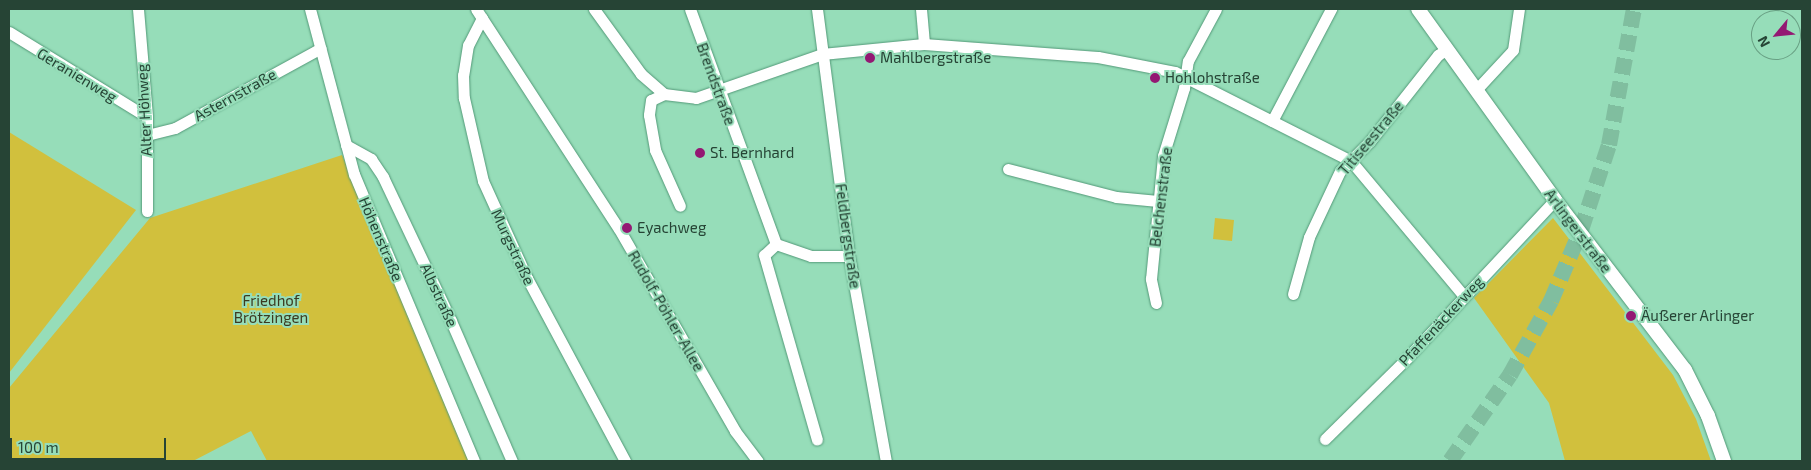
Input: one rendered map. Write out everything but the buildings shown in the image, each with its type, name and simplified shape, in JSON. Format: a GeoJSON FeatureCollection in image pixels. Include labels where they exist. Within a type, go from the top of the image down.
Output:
{"type":"FeatureCollection","features":[{"type":"Feature","properties":{"kind":"main road","name":"Arlingerstraße"},"geometry":{"type":"LineString","coordinates":[[1418,9],[1555,200],[1684,370],[1708,416],[1724,461]]}},
{"type":"Feature","properties":{"kind":"street","name":"Alter Höhweg"},"geometry":{"type":"LineString","coordinates":[[138,9],[147,117],[147,211]]}},
{"type":"Feature","properties":{"kind":"street","name":"Höhenstraße"},"geometry":{"type":"LineString","coordinates":[[310,9],[354,174],[474,461]]}},
{"type":"Feature","properties":{"kind":"street"},"geometry":{"type":"LineString","coordinates":[[594,9],[642,74],[664,94]]}},
{"type":"Feature","properties":{"kind":"street","name":"Brendstraße"},"geometry":{"type":"LineString","coordinates":[[690,9],[718,91],[776,244]]}},
{"type":"Feature","properties":{"kind":"street","name":"Feldbergstraße"},"geometry":{"type":"LineString","coordinates":[[818,9],[822,54],[850,256],[886,461]]}},
{"type":"Feature","properties":{"kind":"street"},"geometry":{"type":"LineString","coordinates":[[921,9],[924,44]]}},
{"type":"Feature","properties":{"kind":"street","name":"Belchenstraße"},"geometry":{"type":"LineString","coordinates":[[1156,304],[1151,279],[1163,156],[1184,88],[1184,78],[1188,62],[1216,9]]}},
{"type":"Feature","properties":{"kind":"street"},"geometry":{"type":"LineString","coordinates":[[1272,121],[1331,9]]}},
{"type":"Feature","properties":{"kind":"street"},"geometry":{"type":"LineString","coordinates":[[1476,90],[1513,50],[1519,9]]}},
{"type":"Feature","properties":{"kind":"street","name":"Murgstraße"},"geometry":{"type":"LineString","coordinates":[[479,14],[468,45],[464,75],[464,98],[483,181],[527,278],[625,461]]}},
{"type":"Feature","properties":{"kind":"street","name":"Rudolf-Pöhler-Allee"},"geometry":{"type":"LineString","coordinates":[[479,14],[619,229],[736,431],[758,461]]}},
{"type":"Feature","properties":{"kind":"street","name":"Geranienweg"},"geometry":{"type":"LineString","coordinates":[[9,32],[147,117]]}},
{"type":"Feature","properties":{"kind":"street"},"geometry":{"type":"LineString","coordinates":[[680,206],[655,150],[649,115],[651,100],[664,94],[696,98],[822,54],[924,44],[1098,57],[1157,68],[1184,78],[1351,161],[1464,296]]}},
{"type":"Feature","properties":{"kind":"street","name":"Asternstraße"},"geometry":{"type":"LineString","coordinates":[[147,135],[175,128],[321,48]]}},
{"type":"Feature","properties":{"kind":"street","name":"Titiseestraße"},"geometry":{"type":"LineString","coordinates":[[1293,294],[1309,237],[1340,171],[1351,161],[1438,55],[1447,49]]}},
{"type":"Feature","properties":{"kind":"street","name":"Albstraße"},"geometry":{"type":"LineString","coordinates":[[346,145],[371,160],[383,177],[451,321],[512,461]]}},
{"type":"Feature","properties":{"kind":"street"},"geometry":{"type":"LineString","coordinates":[[1008,169],[1116,197],[1158,201]]}},
{"type":"Feature","properties":{"kind":"street","name":"Pfaffenäckerweg"},"geometry":{"type":"LineString","coordinates":[[1325,439],[1407,358],[1555,200]]}},
{"type":"Feature","properties":{"kind":"street"},"geometry":{"type":"LineString","coordinates":[[817,440],[764,255],[776,244],[811,256],[850,256]]}},
{"type":"Feature","properties":{"kind":"green space"},"geometry":{"type":"Polygon","coordinates":[[[9,132],[136,210],[9,373],[9,132]]]}},
{"type":"Feature","properties":{"kind":"green space","name":"Friedhof Brötzingen"},"geometry":{"type":"Polygon","coordinates":[[[342,155],[471,461],[267,461],[251,431],[193,461],[9,461],[9,388],[150,218],[342,155]]]}},
{"type":"Feature","properties":{"kind":"green space"},"geometry":{"type":"Polygon","coordinates":[[[1215,218],[1234,220],[1232,241],[1213,239],[1215,218]]]}},
{"type":"Feature","properties":{"kind":"green space"},"geometry":{"type":"Polygon","coordinates":[[[1553,218],[1673,375],[1696,419],[1711,461],[1565,461],[1549,403],[1474,298],[1553,218]]]}},
{"type":"Feature","properties":{"kind":"tunnel"},"geometry":{"type":"LineString","coordinates":[[1450,461],[1510,375],[1551,301],[1581,230],[1609,145],[1634,9]]}},
{"type":"Feature","properties":{"kind":"place","name":"Mahlbergstraße"},"geometry":{"type":"Point","coordinates":[870,58]}},
{"type":"Feature","properties":{"kind":"place","name":"Hohlohstraße"},"geometry":{"type":"Point","coordinates":[1155,78]}},
{"type":"Feature","properties":{"kind":"place","name":"St. Bernhard"},"geometry":{"type":"Point","coordinates":[700,153]}},
{"type":"Feature","properties":{"kind":"place","name":"Eyachweg"},"geometry":{"type":"Point","coordinates":[627,228]}},
{"type":"Feature","properties":{"kind":"place","name":"Äußerer Arlinger"},"geometry":{"type":"Point","coordinates":[1631,316]}}]}
